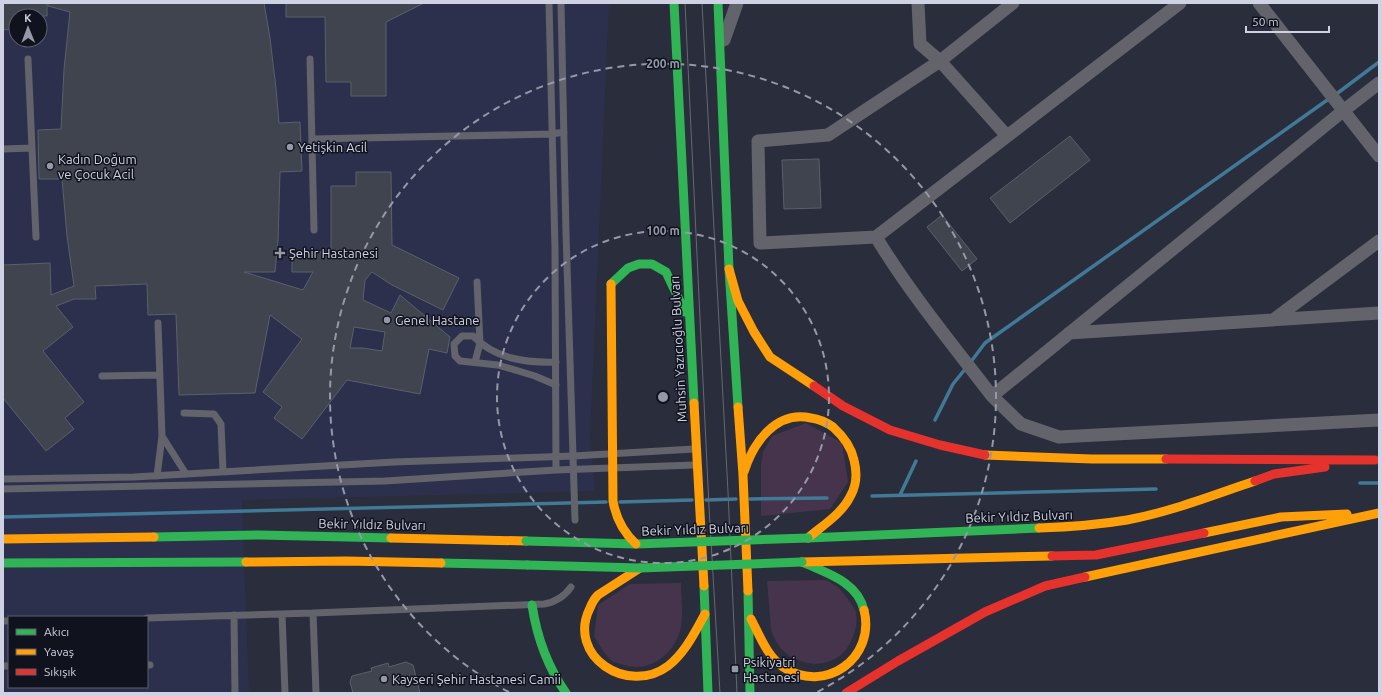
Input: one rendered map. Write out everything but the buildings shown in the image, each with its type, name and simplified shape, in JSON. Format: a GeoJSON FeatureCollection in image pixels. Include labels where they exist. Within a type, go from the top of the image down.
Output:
{"type":"FeatureCollection","features":[{"type":"Feature","properties":{"kind":"main road","name":"Muhsin Yazıcıoğlu Bulvarı"},"geometry":{"type":"LineString","coordinates":[[674,3],[708,693]]}},
{"type":"Feature","properties":{"kind":"main road"},"geometry":{"type":"LineString","coordinates":[[718,3],[729,269],[743,475],[749,614],[750,693]]}},
{"type":"Feature","properties":{"kind":"main road"},"geometry":{"type":"LineString","coordinates":[[636,544],[620,526],[615,514],[613,501],[611,284],[628,268],[639,264],[652,264],[666,272],[690,321]]}},
{"type":"Feature","properties":{"kind":"main road"},"geometry":{"type":"LineString","coordinates":[[729,269],[738,301],[754,332],[770,357],[843,406],[890,430],[940,446],[982,454],[1092,460],[1377,459]]}},
{"type":"Feature","properties":{"kind":"main road"},"geometry":{"type":"LineString","coordinates":[[743,475],[750,455],[762,438],[775,425],[787,419],[801,417],[817,419],[829,424],[842,435],[851,448],[855,460],[856,476],[854,490],[840,511],[808,538]]}},
{"type":"Feature","properties":{"kind":"main road","name":"Bekir Yıldız Bulvarı"},"geometry":{"type":"LineString","coordinates":[[3,539],[260,535],[636,544],[1084,526],[1106,524],[1173,509],[1274,474],[1377,459]]}},
{"type":"Feature","properties":{"kind":"main road"},"geometry":{"type":"LineString","coordinates":[[3,563],[346,561],[640,568],[802,562],[1096,556],[1281,517],[1379,513]]}},
{"type":"Feature","properties":{"kind":"main road"},"geometry":{"type":"LineString","coordinates":[[846,693],[904,657],[985,612],[1044,586],[1379,513]]}},
{"type":"Feature","properties":{"kind":"main road"},"geometry":{"type":"LineString","coordinates":[[749,614],[768,652],[774,659],[790,670],[806,676],[815,677],[829,675],[843,669],[854,659],[862,645],[866,624],[865,610],[859,596],[847,584],[802,562]]}},
{"type":"Feature","properties":{"kind":"main road"},"geometry":{"type":"LineString","coordinates":[[640,568],[596,596],[589,610],[585,627],[587,644],[591,656],[603,668],[614,674],[630,679],[645,678],[662,671],[669,666],[688,644],[705,614]]}},
{"type":"Feature","properties":{"kind":"main road"},"geometry":{"type":"LineString","coordinates":[[532,605],[540,646],[553,674],[566,693]]}},
{"type":"Feature","properties":{"kind":"main road"},"geometry":{"type":"LineString","coordinates":[[697,689],[707,681]]}},
{"type":"Feature","properties":{"kind":"street"},"geometry":{"type":"LineString","coordinates":[[720,49],[737,3]]}},
{"type":"Feature","properties":{"kind":"street"},"geometry":{"type":"LineString","coordinates":[[918,3],[920,44],[940,62],[1007,136]]}},
{"type":"Feature","properties":{"kind":"street"},"geometry":{"type":"LineString","coordinates":[[1013,3],[940,62],[828,135],[758,141],[760,243],[876,237],[1180,3]]}},
{"type":"Feature","properties":{"kind":"street"},"geometry":{"type":"LineString","coordinates":[[1259,3],[1379,156]]}},
{"type":"Feature","properties":{"kind":"street"},"geometry":{"type":"LineString","coordinates":[[992,396],[1379,83]]}},
{"type":"Feature","properties":{"kind":"street"},"geometry":{"type":"LineString","coordinates":[[876,237],[893,264],[928,313],[992,396],[1021,424],[1059,437],[1379,420]]}},
{"type":"Feature","properties":{"kind":"street"},"geometry":{"type":"LineString","coordinates":[[1272,320],[1379,241]]}},
{"type":"Feature","properties":{"kind":"street"},"geometry":{"type":"LineString","coordinates":[[1069,334],[1379,313]]}},
{"type":"Feature","properties":{"kind":"lane"},"geometry":{"type":"LineString","coordinates":[[549,3],[556,362],[556,470]]}},
{"type":"Feature","properties":{"kind":"lane"},"geometry":{"type":"LineString","coordinates":[[561,3],[575,520]]}},
{"type":"Feature","properties":{"kind":"lane"},"geometry":{"type":"LineString","coordinates":[[28,59],[36,238]]}},
{"type":"Feature","properties":{"kind":"lane"},"geometry":{"type":"LineString","coordinates":[[310,59],[314,230]]}},
{"type":"Feature","properties":{"kind":"lane"},"geometry":{"type":"LineString","coordinates":[[312,139],[552,134],[564,132]]}},
{"type":"Feature","properties":{"kind":"lane"},"geometry":{"type":"LineString","coordinates":[[3,149],[32,148]]}},
{"type":"Feature","properties":{"kind":"lane"},"geometry":{"type":"LineString","coordinates":[[475,362],[480,343],[477,282]]}},
{"type":"Feature","properties":{"kind":"lane"},"geometry":{"type":"LineString","coordinates":[[157,476],[162,436],[158,323]]}},
{"type":"Feature","properties":{"kind":"lane"},"geometry":{"type":"LineString","coordinates":[[556,362],[533,363],[502,356],[480,343],[473,336],[462,336],[454,344],[455,356],[460,361],[498,365],[535,376],[556,385]]}},
{"type":"Feature","properties":{"kind":"lane"},"geometry":{"type":"LineString","coordinates":[[102,376],[159,375]]}},
{"type":"Feature","properties":{"kind":"lane"},"geometry":{"type":"LineString","coordinates":[[184,413],[214,414],[221,424],[223,472]]}},
{"type":"Feature","properties":{"kind":"lane"},"geometry":{"type":"LineString","coordinates":[[162,436],[186,474]]}},
{"type":"Feature","properties":{"kind":"lane"},"geometry":{"type":"LineString","coordinates":[[3,479],[157,476],[394,462],[573,456],[696,449]]}},
{"type":"Feature","properties":{"kind":"lane"},"geometry":{"type":"LineString","coordinates":[[3,488],[384,481],[556,470],[697,465]]}},
{"type":"Feature","properties":{"kind":"lane"},"geometry":{"type":"LineString","coordinates":[[148,618],[532,605],[556,601],[571,587]]}},
{"type":"Feature","properties":{"kind":"lane"},"geometry":{"type":"LineString","coordinates":[[313,613],[316,693]]}},
{"type":"Feature","properties":{"kind":"lane"},"geometry":{"type":"LineString","coordinates":[[282,614],[285,693]]}},
{"type":"Feature","properties":{"kind":"lane"},"geometry":{"type":"LineString","coordinates":[[234,615],[234,691]]}},
{"type":"Feature","properties":{"kind":"shaded area","name":"Şehir Hastanesi"},"geometry":{"type":"Polygon","coordinates":[[[3,3],[609,3],[590,437],[595,491],[242,500],[249,693],[3,693],[3,3]]]}},
{"type":"Feature","properties":{"kind":"shaded area"},"geometry":{"type":"Polygon","coordinates":[[[806,423],[842,443],[848,482],[830,509],[761,516],[761,465],[763,452],[772,436],[806,423]]]}},
{"type":"Feature","properties":{"kind":"shaded area"},"geometry":{"type":"Polygon","coordinates":[[[826,580],[839,588],[854,608],[857,619],[855,632],[845,651],[839,656],[833,660],[819,664],[812,664],[793,658],[778,644],[773,635],[771,630],[767,581],[826,580]]]}},
{"type":"Feature","properties":{"kind":"shaded area"},"geometry":{"type":"Polygon","coordinates":[[[681,583],[682,614],[680,631],[671,649],[665,656],[649,665],[640,667],[631,667],[613,662],[594,637],[598,605],[630,584],[681,583]]]}},
{"type":"Feature","properties":{"kind":"waterway"},"geometry":{"type":"LineString","coordinates":[[1335,95],[1379,62]]}},
{"type":"Feature","properties":{"kind":"waterway"},"geometry":{"type":"LineString","coordinates":[[970,363],[985,343],[1330,98]]}},
{"type":"Feature","properties":{"kind":"waterway"},"geometry":{"type":"LineString","coordinates":[[935,420],[953,384],[966,368]]}},
{"type":"Feature","properties":{"kind":"waterway"},"geometry":{"type":"LineString","coordinates":[[900,495],[916,461]]}},
{"type":"Feature","properties":{"kind":"waterway"},"geometry":{"type":"LineString","coordinates":[[1360,483],[1379,483]]}},
{"type":"Feature","properties":{"kind":"waterway"},"geometry":{"type":"LineString","coordinates":[[872,496],[1156,489]]}},
{"type":"Feature","properties":{"kind":"waterway"},"geometry":{"type":"LineString","coordinates":[[750,499],[827,498]]}},
{"type":"Feature","properties":{"kind":"waterway"},"geometry":{"type":"LineString","coordinates":[[706,500],[736,499]]}},
{"type":"Feature","properties":{"kind":"waterway"},"geometry":{"type":"LineString","coordinates":[[620,502],[692,500]]}},
{"type":"Feature","properties":{"kind":"waterway"},"geometry":{"type":"LineString","coordinates":[[3,517],[606,502]]}},
{"type":"Feature","properties":{"kind":"tram line"},"geometry":{"type":"LineString","coordinates":[[685,3],[709,507],[720,693]]}},
{"type":"Feature","properties":{"kind":"tram line"},"geometry":{"type":"LineString","coordinates":[[702,3],[737,693]]}},
{"type":"Feature","properties":{"kind":"traffic: fast"},"geometry":{"type":"LineString","coordinates":[[674,3],[694,403]]}},
{"type":"Feature","properties":{"kind":"traffic: fast"},"geometry":{"type":"LineString","coordinates":[[718,3],[729,269],[738,407]]}},
{"type":"Feature","properties":{"kind":"traffic: fast"},"geometry":{"type":"LineString","coordinates":[[611,284],[628,268],[639,264],[652,264],[666,272],[685,312]]}},
{"type":"Feature","properties":{"kind":"traffic: fast"},"geometry":{"type":"LineString","coordinates":[[808,538],[1039,528]]}},
{"type":"Feature","properties":{"kind":"traffic: fast"},"geometry":{"type":"LineString","coordinates":[[154,537],[260,535],[391,538]]}},
{"type":"Feature","properties":{"kind":"traffic: fast"},"geometry":{"type":"LineString","coordinates":[[526,541],[636,544],[808,538]]}},
{"type":"Feature","properties":{"kind":"traffic: fast"},"geometry":{"type":"LineString","coordinates":[[3,563],[246,562]]}},
{"type":"Feature","properties":{"kind":"traffic: fast"},"geometry":{"type":"LineString","coordinates":[[802,562],[830,574],[848,585],[855,592],[864,610]]}},
{"type":"Feature","properties":{"kind":"traffic: fast"},"geometry":{"type":"LineString","coordinates":[[527,565],[640,568],[802,562]]}},
{"type":"Feature","properties":{"kind":"traffic: fast"},"geometry":{"type":"LineString","coordinates":[[441,563],[527,565]]}},
{"type":"Feature","properties":{"kind":"traffic: fast"},"geometry":{"type":"LineString","coordinates":[[704,586],[708,693]]}},
{"type":"Feature","properties":{"kind":"traffic: fast"},"geometry":{"type":"LineString","coordinates":[[748,591],[750,693]]}},
{"type":"Feature","properties":{"kind":"traffic: fast"},"geometry":{"type":"LineString","coordinates":[[532,605],[540,640],[548,662],[566,693]]}},
{"type":"Feature","properties":{"kind":"traffic: slow"},"geometry":{"type":"LineString","coordinates":[[729,269],[738,301],[754,332],[770,357],[814,386]]}},
{"type":"Feature","properties":{"kind":"traffic: slow"},"geometry":{"type":"LineString","coordinates":[[611,284],[613,501],[616,514],[621,525],[627,535],[636,544]]}},
{"type":"Feature","properties":{"kind":"traffic: slow"},"geometry":{"type":"LineString","coordinates":[[694,403],[704,586]]}},
{"type":"Feature","properties":{"kind":"traffic: slow"},"geometry":{"type":"LineString","coordinates":[[738,407],[743,475],[748,591]]}},
{"type":"Feature","properties":{"kind":"traffic: slow"},"geometry":{"type":"LineString","coordinates":[[744,472],[753,450],[760,440],[768,431],[787,419],[798,417],[817,419],[837,430],[853,455],[856,473],[854,487],[843,508],[808,538]]}},
{"type":"Feature","properties":{"kind":"traffic: slow"},"geometry":{"type":"LineString","coordinates":[[985,455],[1092,459],[1166,459]]}},
{"type":"Feature","properties":{"kind":"traffic: slow"},"geometry":{"type":"LineString","coordinates":[[1039,528],[1094,524],[1143,517],[1192,503],[1255,481]]}},
{"type":"Feature","properties":{"kind":"traffic: slow"},"geometry":{"type":"LineString","coordinates":[[1085,577],[1379,513]]}},
{"type":"Feature","properties":{"kind":"traffic: slow"},"geometry":{"type":"LineString","coordinates":[[1204,533],[1281,517],[1347,514]]}},
{"type":"Feature","properties":{"kind":"traffic: slow"},"geometry":{"type":"LineString","coordinates":[[3,539],[154,537]]}},
{"type":"Feature","properties":{"kind":"traffic: slow"},"geometry":{"type":"LineString","coordinates":[[391,538],[526,541]]}},
{"type":"Feature","properties":{"kind":"traffic: slow"},"geometry":{"type":"LineString","coordinates":[[802,562],[1052,556]]}},
{"type":"Feature","properties":{"kind":"traffic: slow"},"geometry":{"type":"LineString","coordinates":[[246,562],[346,561],[441,563]]}},
{"type":"Feature","properties":{"kind":"traffic: slow"},"geometry":{"type":"LineString","coordinates":[[640,568],[598,595],[590,608],[585,626],[586,642],[594,655],[605,666],[619,673],[636,676],[652,674],[668,666],[685,649],[705,614]]}},
{"type":"Feature","properties":{"kind":"traffic: slow"},"geometry":{"type":"LineString","coordinates":[[751,619],[764,645],[777,662],[783,667],[799,675],[815,677],[830,674],[844,667],[855,657],[862,643],[866,627],[864,610]]}},
{"type":"Feature","properties":{"kind":"traffic: jam"},"geometry":{"type":"LineString","coordinates":[[814,386],[843,406],[890,430],[940,445],[985,455]]}},
{"type":"Feature","properties":{"kind":"traffic: jam"},"geometry":{"type":"LineString","coordinates":[[1166,459],[1375,460]]}},
{"type":"Feature","properties":{"kind":"traffic: jam"},"geometry":{"type":"LineString","coordinates":[[1255,481],[1274,474],[1325,467]]}},
{"type":"Feature","properties":{"kind":"traffic: jam"},"geometry":{"type":"LineString","coordinates":[[1052,556],[1096,555],[1204,533]]}},
{"type":"Feature","properties":{"kind":"traffic: jam"},"geometry":{"type":"LineString","coordinates":[[846,693],[898,661],[985,612],[1045,586],[1085,577]]}},
{"type":"Feature","properties":{"kind":"place","name":"Yetişkin Acil"},"geometry":{"type":"Point","coordinates":[290,147]}},
{"type":"Feature","properties":{"kind":"place","name":"Kadın Doğum ve Çocuk Acil"},"geometry":{"type":"Point","coordinates":[50,166]}},
{"type":"Feature","properties":{"kind":"place","name":"Şehir Hastanesi"},"geometry":{"type":"Point","coordinates":[280,253]}},
{"type":"Feature","properties":{"kind":"place","name":"Genel Hastane"},"geometry":{"type":"Point","coordinates":[387,320]}},
{"type":"Feature","properties":{"kind":"place","name":"Psikiyatri Hastanesi"},"geometry":{"type":"Point","coordinates":[735,669]}},
{"type":"Feature","properties":{"kind":"place","name":"Kayseri Şehir Hastanesi Camii"},"geometry":{"type":"Point","coordinates":[384,679]}}]}
